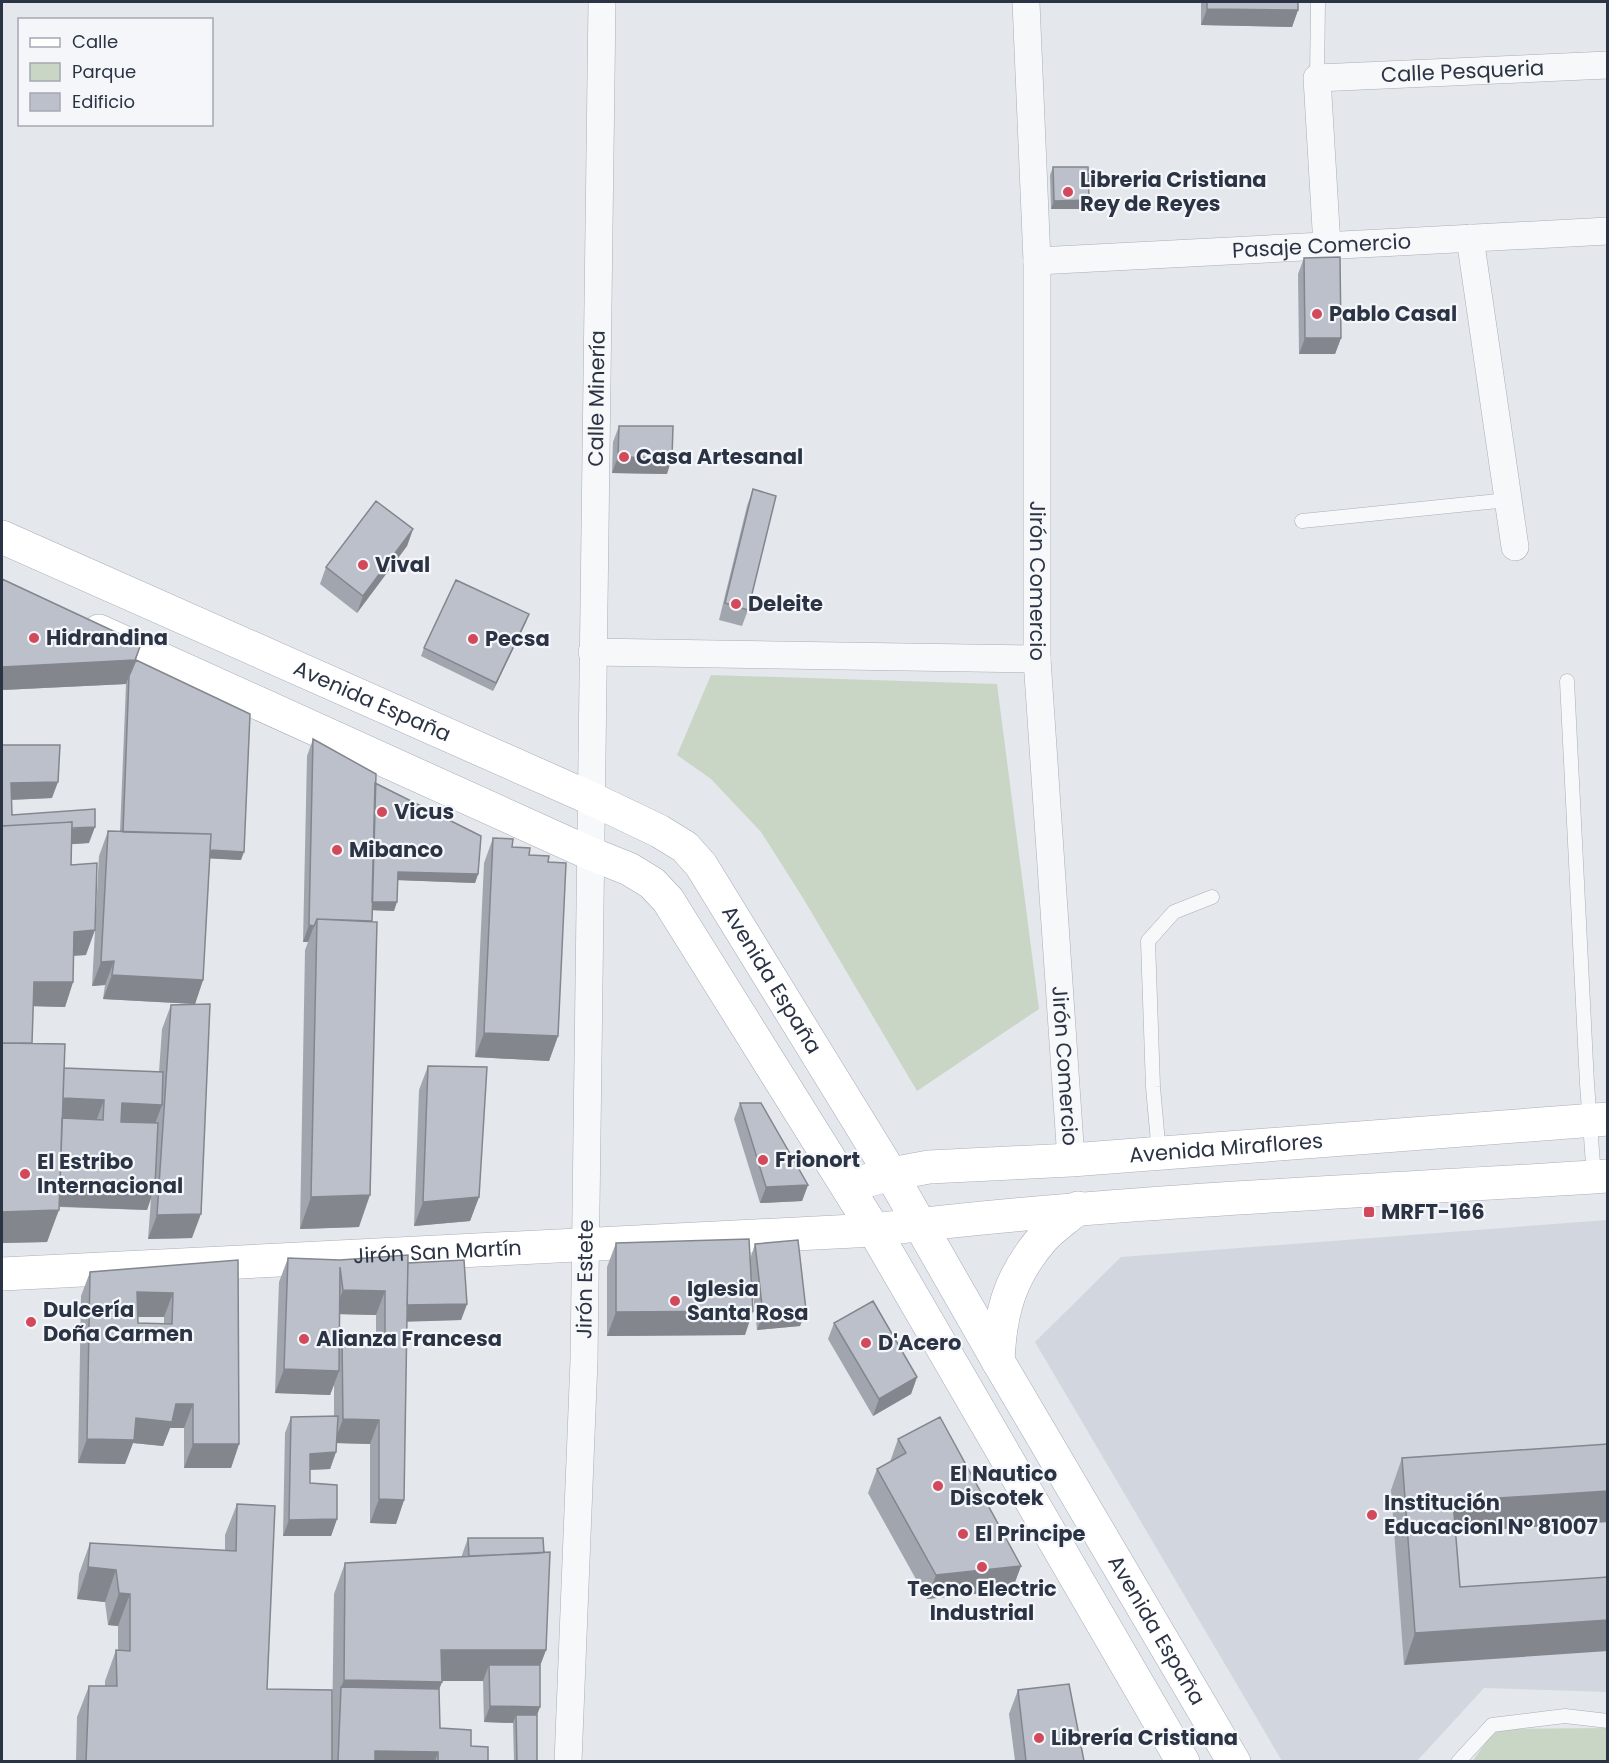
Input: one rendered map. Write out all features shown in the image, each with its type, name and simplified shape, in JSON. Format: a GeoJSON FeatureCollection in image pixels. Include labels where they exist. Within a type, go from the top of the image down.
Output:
{"type":"FeatureCollection","features":[{"type":"Feature","properties":{"kind":"main road","name":"Avenida España"},"geometry":{"type":"LineString","coordinates":[[2,537],[590,798],[659,831],[685,847],[701,866],[891,1174],[998,1361],[1234,1761]]}},
{"type":"Feature","properties":{"kind":"main road","name":"Avenida España"},"geometry":{"type":"LineString","coordinates":[[78,621],[589,854],[637,873],[652,883],[668,900],[848,1186],[1183,1761]]}},
{"type":"Feature","properties":{"kind":"main road","name":"Avenida Miraflores"},"geometry":{"type":"LineString","coordinates":[[848,1186],[891,1174],[929,1167],[1071,1161],[1599,1120]]}},
{"type":"Feature","properties":{"kind":"main road"},"geometry":{"type":"LineString","coordinates":[[874,1230],[1078,1208],[1601,1177]]}},
{"type":"Feature","properties":{"kind":"main road"},"geometry":{"type":"LineString","coordinates":[[998,1361],[999,1330],[1006,1300],[1018,1272],[1044,1237],[1078,1208]]}},
{"type":"Feature","properties":{"kind":"main road","name":"Jirón San Martín"},"geometry":{"type":"LineString","coordinates":[[2,1274],[874,1230]]}},
{"type":"Feature","properties":{"kind":"street","name":"Calle Minería"},"geometry":{"type":"LineString","coordinates":[[590,798],[602,2]]}},
{"type":"Feature","properties":{"kind":"street","name":"Jirón Comercio"},"geometry":{"type":"LineString","coordinates":[[1026,2],[1037,261],[1037,659],[1071,1161]]}},
{"type":"Feature","properties":{"kind":"street","name":"Calle Pesqueria"},"geometry":{"type":"LineString","coordinates":[[1317,78],[1608,64]]}},
{"type":"Feature","properties":{"kind":"street"},"geometry":{"type":"LineString","coordinates":[[1317,78],[1327,246]]}},
{"type":"Feature","properties":{"kind":"street","name":"Pasaje Comercio"},"geometry":{"type":"LineString","coordinates":[[1037,261],[1608,231]]}},
{"type":"Feature","properties":{"kind":"street"},"geometry":{"type":"LineString","coordinates":[[1470,238],[1515,547]]}},
{"type":"Feature","properties":{"kind":"street"},"geometry":{"type":"LineString","coordinates":[[592,652],[1037,659]]}},
{"type":"Feature","properties":{"kind":"street","name":"Jirón Estete"},"geometry":{"type":"LineString","coordinates":[[568,1761],[584,1360],[590,798]]}},
{"type":"Feature","properties":{"kind":"lane"},"geometry":{"type":"LineString","coordinates":[[1317,78],[1318,2]]}},
{"type":"Feature","properties":{"kind":"lane"},"geometry":{"type":"LineString","coordinates":[[1302,520],[1508,500]]}},
{"type":"Feature","properties":{"kind":"lane"},"geometry":{"type":"LineString","coordinates":[[1568,681],[1587,1084],[1599,1120],[1601,1177]]}},
{"type":"Feature","properties":{"kind":"lane"},"geometry":{"type":"LineString","coordinates":[[1159,1154],[1153,1087],[1148,941],[1174,912],[1212,897]]}},
{"type":"Feature","properties":{"kind":"lane"},"geometry":{"type":"LineString","coordinates":[[1458,1761],[1492,1725],[1565,1716],[1608,1721]]}},
{"type":"Feature","properties":{"kind":"shaded area","name":"Institución EducacionI Nº 81007"},"geometry":{"type":"Polygon","coordinates":[[[1607,1220],[1607,1692],[1484,1688],[1417,1761],[1282,1761],[1035,1342],[1121,1257],[1607,1220]]]}},
{"type":"Feature","properties":{"kind":"green space"},"geometry":{"type":"Polygon","coordinates":[[[711,675],[997,684],[1039,1009],[917,1091],[803,898],[761,832],[711,779],[677,755],[711,675]]]}},
{"type":"Feature","properties":{"kind":"green space"},"geometry":{"type":"Polygon","coordinates":[[[1607,1728],[1607,1761],[1472,1762],[1495,1729],[1607,1728]]]}},
{"type":"Feature","properties":{"kind":"building"},"geometry":{"type":"Polygon","coordinates":[[[1207,2],[1298,2],[1298,10],[1207,9],[1207,2]]]}},
{"type":"Feature","properties":{"kind":"building","name":"Libreria Cristiana Rey de Reyes"},"geometry":{"type":"Polygon","coordinates":[[[1053,167],[1088,167],[1089,200],[1054,201],[1053,167]]]}},
{"type":"Feature","properties":{"kind":"building","name":"Pablo Casal"},"geometry":{"type":"Polygon","coordinates":[[[1340,257],[1341,338],[1305,338],[1304,258],[1340,257]]]}},
{"type":"Feature","properties":{"kind":"building"},"geometry":{"type":"Polygon","coordinates":[[[619,426],[673,426],[672,458],[618,457],[619,426]]]}},
{"type":"Feature","properties":{"kind":"building"},"geometry":{"type":"Polygon","coordinates":[[[753,489],[776,496],[748,610],[725,603],[753,489]]]}},
{"type":"Feature","properties":{"kind":"building","name":"Vival"},"geometry":{"type":"Polygon","coordinates":[[[376,501],[413,529],[363,596],[326,567],[376,501]]]}},
{"type":"Feature","properties":{"kind":"building"},"geometry":{"type":"Polygon","coordinates":[[[2,579],[141,644],[135,660],[2,667],[2,579]]]}},
{"type":"Feature","properties":{"kind":"building","name":"Pecsa"},"geometry":{"type":"Polygon","coordinates":[[[456,580],[529,614],[496,683],[424,648],[456,580]]]}},
{"type":"Feature","properties":{"kind":"building","name":"Hidrandina"},"geometry":{"type":"Polygon","coordinates":[[[136,660],[250,714],[244,852],[210,850],[211,834],[123,832],[129,676],[136,660]]]}},
{"type":"Feature","properties":{"kind":"building","name":"Mibanco"},"geometry":{"type":"Polygon","coordinates":[[[313,739],[376,774],[372,921],[317,919],[314,926],[309,925],[313,739]]]}},
{"type":"Feature","properties":{"kind":"building"},"geometry":{"type":"Polygon","coordinates":[[[2,745],[60,745],[58,782],[11,783],[12,815],[95,809],[95,827],[72,828],[72,822],[2,826],[2,745]]]}},
{"type":"Feature","properties":{"kind":"building"},"geometry":{"type":"Polygon","coordinates":[[[375,783],[481,836],[478,874],[398,872],[397,902],[372,902],[375,783]]]}},
{"type":"Feature","properties":{"kind":"building"},"geometry":{"type":"Polygon","coordinates":[[[72,822],[71,865],[97,863],[95,930],[74,932],[73,982],[34,982],[32,1043],[2,1043],[2,826],[72,822]]]}},
{"type":"Feature","properties":{"kind":"building"},"geometry":{"type":"Polygon","coordinates":[[[108,831],[211,834],[203,980],[112,975],[114,961],[101,962],[108,831]]]}},
{"type":"Feature","properties":{"kind":"building"},"geometry":{"type":"Polygon","coordinates":[[[493,838],[513,839],[512,847],[530,848],[529,855],[549,856],[548,862],[566,863],[558,1036],[484,1033],[493,838]]]}},
{"type":"Feature","properties":{"kind":"building"},"geometry":{"type":"Polygon","coordinates":[[[317,919],[377,922],[370,1195],[311,1197],[317,919]]]}},
{"type":"Feature","properties":{"kind":"building"},"geometry":{"type":"Polygon","coordinates":[[[210,1004],[201,1214],[157,1215],[171,1005],[210,1004]]]}},
{"type":"Feature","properties":{"kind":"building","name":"El Estribo Internacional"},"geometry":{"type":"Polygon","coordinates":[[[2,1043],[65,1044],[59,1210],[2,1212],[2,1043]]]}},
{"type":"Feature","properties":{"kind":"building"},"geometry":{"type":"Polygon","coordinates":[[[428,1066],[487,1067],[479,1197],[423,1202],[428,1066]]]}},
{"type":"Feature","properties":{"kind":"building"},"geometry":{"type":"Polygon","coordinates":[[[64,1068],[163,1072],[162,1105],[122,1103],[121,1122],[158,1123],[155,1185],[60,1182],[62,1118],[103,1120],[104,1100],[63,1098],[64,1068]]]}},
{"type":"Feature","properties":{"kind":"building"},"geometry":{"type":"Polygon","coordinates":[[[740,1103],[761,1103],[808,1185],[766,1187],[740,1103]]]}},
{"type":"Feature","properties":{"kind":"building","name":"Iglesia Santa Rosa"},"geometry":{"type":"Polygon","coordinates":[[[749,1239],[753,1311],[616,1312],[616,1243],[749,1239]]]}},
{"type":"Feature","properties":{"kind":"building"},"geometry":{"type":"Polygon","coordinates":[[[798,1240],[806,1310],[763,1314],[755,1244],[798,1240]]]}},
{"type":"Feature","properties":{"kind":"building"},"geometry":{"type":"Polygon","coordinates":[[[408,1255],[404,1500],[379,1499],[379,1420],[343,1419],[342,1338],[385,1338],[385,1291],[343,1290],[340,1267],[339,1371],[284,1369],[288,1258],[340,1260],[408,1255]]]}},
{"type":"Feature","properties":{"kind":"building"},"geometry":{"type":"Polygon","coordinates":[[[238,1260],[239,1444],[193,1444],[193,1404],[176,1404],[172,1422],[136,1418],[134,1440],[87,1439],[90,1272],[238,1260]],[[137,1292],[138,1323],[172,1324],[173,1293],[137,1292]]]}},
{"type":"Feature","properties":{"kind":"building"},"geometry":{"type":"Polygon","coordinates":[[[464,1260],[467,1304],[407,1305],[408,1263],[464,1260]]]}},
{"type":"Feature","properties":{"kind":"building"},"geometry":{"type":"Polygon","coordinates":[[[873,1301],[917,1377],[879,1399],[834,1323],[873,1301]]]}},
{"type":"Feature","properties":{"kind":"building"},"geometry":{"type":"Polygon","coordinates":[[[338,1416],[336,1452],[310,1454],[310,1483],[337,1485],[337,1519],[289,1520],[291,1417],[338,1416]]]}},
{"type":"Feature","properties":{"kind":"building"},"geometry":{"type":"Polygon","coordinates":[[[940,1417],[1021,1566],[936,1575],[877,1469],[906,1453],[898,1439],[940,1417]]]}},
{"type":"Feature","properties":{"kind":"building"},"geometry":{"type":"Polygon","coordinates":[[[1608,1444],[1608,1491],[1453,1501],[1460,1587],[1608,1577],[1608,1620],[1415,1633],[1402,1458],[1608,1444]]]}},
{"type":"Feature","properties":{"kind":"building"},"geometry":{"type":"Polygon","coordinates":[[[237,1504],[275,1506],[267,1689],[332,1690],[332,1761],[86,1761],[89,1686],[117,1686],[116,1650],[130,1651],[130,1594],[119,1593],[116,1570],[88,1567],[90,1543],[236,1551],[237,1504]]]}},
{"type":"Feature","properties":{"kind":"building"},"geometry":{"type":"Polygon","coordinates":[[[468,1538],[543,1538],[544,1553],[469,1556],[468,1538]]]}},
{"type":"Feature","properties":{"kind":"building"},"geometry":{"type":"Polygon","coordinates":[[[550,1552],[546,1650],[441,1650],[442,1682],[344,1680],[345,1563],[550,1552]]]}},
{"type":"Feature","properties":{"kind":"building"},"geometry":{"type":"Polygon","coordinates":[[[489,1665],[540,1665],[540,1707],[490,1706],[489,1665]]]}},
{"type":"Feature","properties":{"kind":"building"},"geometry":{"type":"Polygon","coordinates":[[[1069,1684],[1084,1761],[1026,1761],[1018,1690],[1069,1684]]]}},
{"type":"Feature","properties":{"kind":"building"},"geometry":{"type":"Polygon","coordinates":[[[341,1687],[439,1689],[440,1728],[471,1730],[471,1746],[488,1747],[488,1761],[438,1761],[438,1752],[375,1751],[375,1761],[338,1761],[341,1687]]]}},
{"type":"Feature","properties":{"kind":"building"},"geometry":{"type":"Polygon","coordinates":[[[516,1715],[537,1715],[537,1761],[517,1761],[516,1715]]]}},
{"type":"Feature","properties":{"kind":"place","name":"Libreria Cristiana Rey de Reyes"},"geometry":{"type":"Point","coordinates":[1068,192]}},
{"type":"Feature","properties":{"kind":"place","name":"Pablo Casal"},"geometry":{"type":"Point","coordinates":[1317,314]}},
{"type":"Feature","properties":{"kind":"place","name":"Casa Artesanal"},"geometry":{"type":"Point","coordinates":[624,457]}},
{"type":"Feature","properties":{"kind":"place","name":"Vival"},"geometry":{"type":"Point","coordinates":[363,565]}},
{"type":"Feature","properties":{"kind":"place","name":"Deleite"},"geometry":{"type":"Point","coordinates":[736,604]}},
{"type":"Feature","properties":{"kind":"place","name":"Hidrandina"},"geometry":{"type":"Point","coordinates":[34,638]}},
{"type":"Feature","properties":{"kind":"place","name":"Pecsa"},"geometry":{"type":"Point","coordinates":[473,639]}},
{"type":"Feature","properties":{"kind":"place","name":"Vicus"},"geometry":{"type":"Point","coordinates":[382,812]}},
{"type":"Feature","properties":{"kind":"place","name":"Mibanco"},"geometry":{"type":"Point","coordinates":[337,850]}},
{"type":"Feature","properties":{"kind":"place","name":"Frionort"},"geometry":{"type":"Point","coordinates":[763,1160]}},
{"type":"Feature","properties":{"kind":"place","name":"El Estribo Internacional"},"geometry":{"type":"Point","coordinates":[25,1174]}},
{"type":"Feature","properties":{"kind":"place","name":"MRFT-166"},"geometry":{"type":"Point","coordinates":[1369,1212]}},
{"type":"Feature","properties":{"kind":"place","name":"Iglesia Santa Rosa"},"geometry":{"type":"Point","coordinates":[675,1301]}},
{"type":"Feature","properties":{"kind":"place","name":"Dulcería Doña Carmen"},"geometry":{"type":"Point","coordinates":[31,1322]}},
{"type":"Feature","properties":{"kind":"place","name":"Alianza Francesa"},"geometry":{"type":"Point","coordinates":[304,1339]}},
{"type":"Feature","properties":{"kind":"place","name":"D'Acero"},"geometry":{"type":"Point","coordinates":[866,1343]}},
{"type":"Feature","properties":{"kind":"place","name":"El Nautico Discotek"},"geometry":{"type":"Point","coordinates":[938,1486]}},
{"type":"Feature","properties":{"kind":"place","name":"Institución EducacionI Nº 81007"},"geometry":{"type":"Point","coordinates":[1372,1515]}},
{"type":"Feature","properties":{"kind":"place","name":"El Principe"},"geometry":{"type":"Point","coordinates":[963,1534]}},
{"type":"Feature","properties":{"kind":"place","name":"Tecno Electric Industrial"},"geometry":{"type":"Point","coordinates":[982,1567]}},
{"type":"Feature","properties":{"kind":"place","name":"Librería Cristiana"},"geometry":{"type":"Point","coordinates":[1039,1738]}}]}
